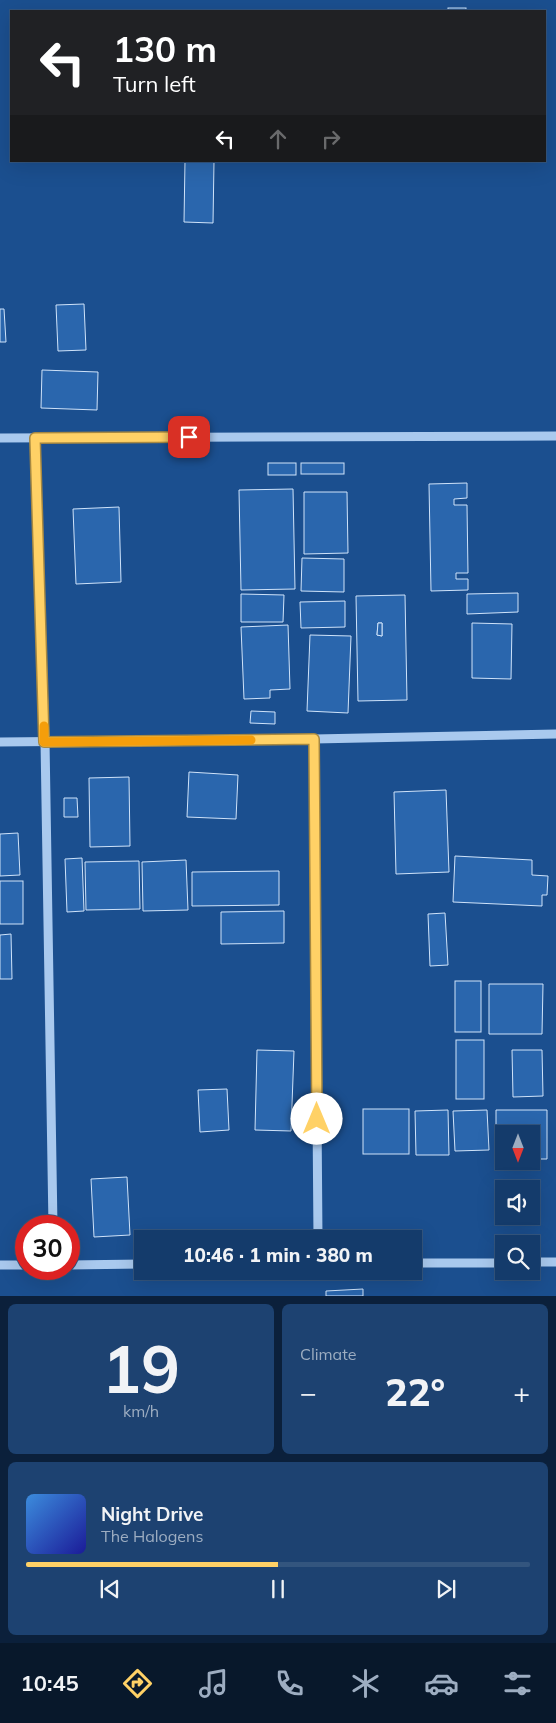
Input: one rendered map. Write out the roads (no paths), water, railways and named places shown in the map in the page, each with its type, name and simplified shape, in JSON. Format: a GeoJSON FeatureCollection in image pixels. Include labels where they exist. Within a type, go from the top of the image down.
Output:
{"type":"FeatureCollection","features":[{"type":"Feature","properties":{"kind":"street"},"geometry":{"type":"LineString","coordinates":[[0,438],[556,436]]}},
{"type":"Feature","properties":{"kind":"street"},"geometry":{"type":"LineString","coordinates":[[35,438],[44,742],[53,1215]]}},
{"type":"Feature","properties":{"kind":"street"},"geometry":{"type":"LineString","coordinates":[[0,742],[314,739],[556,734]]}},
{"type":"Feature","properties":{"kind":"street"},"geometry":{"type":"LineString","coordinates":[[314,739],[318,1230]]}},
{"type":"Feature","properties":{"kind":"street"},"geometry":{"type":"LineString","coordinates":[[422,1263],[495,1262]]}},
{"type":"Feature","properties":{"kind":"street"},"geometry":{"type":"LineString","coordinates":[[540,1262],[556,1262]]}},
{"type":"Feature","properties":{"kind":"street"},"geometry":{"type":"LineString","coordinates":[[80,1265],[134,1264]]}},
{"type":"Feature","properties":{"kind":"street"},"geometry":{"type":"LineString","coordinates":[[0,1265],[15,1265]]}}]}
